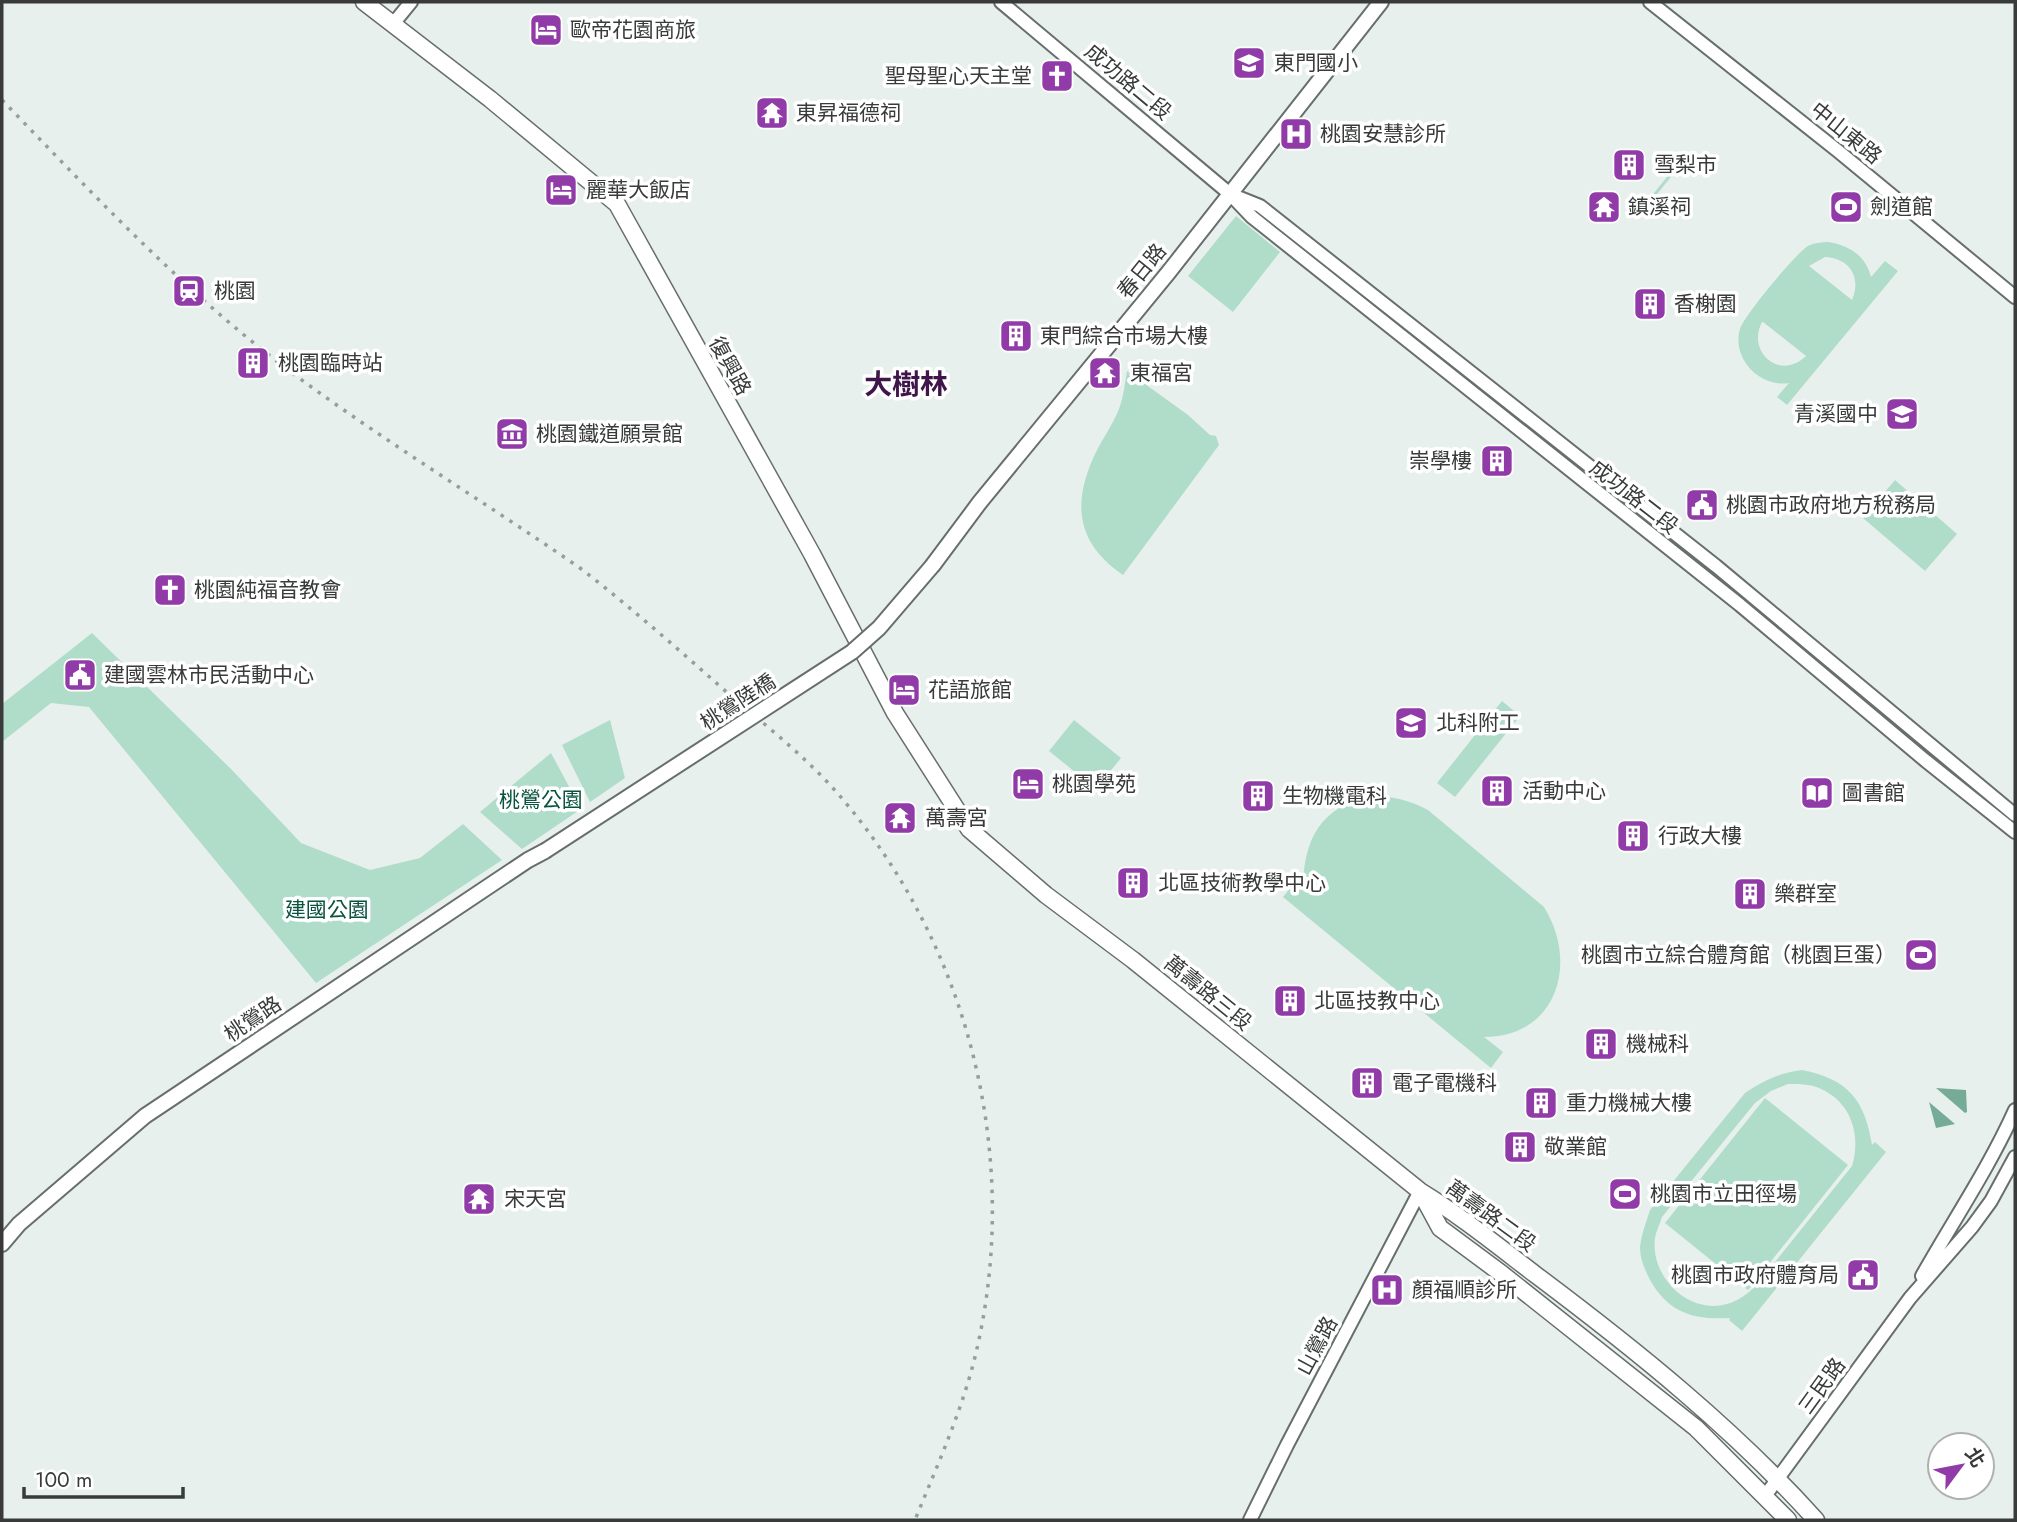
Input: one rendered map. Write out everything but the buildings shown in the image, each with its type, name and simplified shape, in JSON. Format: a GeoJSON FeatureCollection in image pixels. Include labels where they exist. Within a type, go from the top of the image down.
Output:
{"type":"FeatureCollection","features":[{"type":"Feature","properties":{"kind":"main road","name":"復興路"},"geometry":{"type":"LineString","coordinates":[[364,2],[490,99],[617,204],[812,554],[895,713],[969,829]]}},
{"type":"Feature","properties":{"kind":"main road","name":"春日路"},"geometry":{"type":"LineString","coordinates":[[933,565],[980,502],[1230,194],[1381,2]]}},
{"type":"Feature","properties":{"kind":"main road","name":"桃鶯陸橋"},"geometry":{"type":"LineString","coordinates":[[545,851],[852,652],[879,628],[933,565]]}},
{"type":"Feature","properties":{"kind":"main road","name":"萬壽路三段"},"geometry":{"type":"LineString","coordinates":[[969,829],[1046,895],[1133,960],[1420,1191]]}},
{"type":"Feature","properties":{"kind":"main road","name":"桃鶯路"},"geometry":{"type":"LineString","coordinates":[[2,1244],[19,1224],[145,1116],[545,851]]}},
{"type":"Feature","properties":{"kind":"main road","name":"萬壽路二段"},"geometry":{"type":"LineString","coordinates":[[1420,1191],[1450,1209],[1677,1385],[1779,1479],[1816,1520]]}},
{"type":"Feature","properties":{"kind":"main road","name":"萬壽路二段"},"geometry":{"type":"LineString","coordinates":[[1420,1191],[1440,1228],[1502,1273],[1696,1428],[1788,1520]]}},
{"type":"Feature","properties":{"kind":"street"},"geometry":{"type":"LineString","coordinates":[[393,24],[411,2]]}},
{"type":"Feature","properties":{"kind":"street","name":"成功路二段"},"geometry":{"type":"LineString","coordinates":[[1001,2],[1230,194],[1252,217],[1991,804],[2015,815]]}},
{"type":"Feature","properties":{"kind":"street","name":"中山東路"},"geometry":{"type":"LineString","coordinates":[[1650,2],[1838,151],[2015,297]]}},
{"type":"Feature","properties":{"kind":"street","name":"成功路二段"},"geometry":{"type":"LineString","coordinates":[[1230,194],[1260,206],[1702,554],[1991,804],[2015,832]]}},
{"type":"Feature","properties":{"kind":"street"},"geometry":{"type":"LineString","coordinates":[[1643,528],[1653,516]]}},
{"type":"Feature","properties":{"kind":"street"},"geometry":{"type":"LineString","coordinates":[[1692,567],[1702,554]]}},
{"type":"Feature","properties":{"kind":"street","name":"三民路"},"geometry":{"type":"LineString","coordinates":[[1910,1298],[1984,1171],[2015,1110]]}},
{"type":"Feature","properties":{"kind":"street","name":"三民路"},"geometry":{"type":"LineString","coordinates":[[1765,1496],[1910,1298],[1972,1227],[1991,1201],[2015,1157]]}},
{"type":"Feature","properties":{"kind":"street","name":"山鶯路"},"geometry":{"type":"LineString","coordinates":[[1250,1520],[1420,1191]]}},
{"type":"Feature","properties":{"kind":"green space"},"geometry":{"type":"Polygon","coordinates":[[[1680,161],[1682,163],[1650,203],[1657,210],[1655,213],[1645,204],[1680,161]]]}},
{"type":"Feature","properties":{"kind":"green space"},"geometry":{"type":"Polygon","coordinates":[[[1236,216],[1280,252],[1233,312],[1188,276],[1236,216]]]}},
{"type":"Feature","properties":{"kind":"green space"},"geometry":{"type":"Polygon","coordinates":[[[1825,242],[1843,246],[1856,253],[1865,263],[1871,277],[1885,261],[1898,271],[1787,405],[1777,397],[1789,383],[1768,381],[1744,361],[1738,340],[1740,329],[1760,299],[1793,260],[1808,246],[1825,242]],[[1825,257],[1809,266],[1852,300],[1855,284],[1851,270],[1841,261],[1825,257]],[[1763,322],[1758,333],[1759,344],[1762,353],[1769,360],[1786,366],[1806,356],[1763,322]]]}},
{"type":"Feature","properties":{"kind":"green space"},"geometry":{"type":"Polygon","coordinates":[[[1127,371],[1188,415],[1210,435],[1216,436],[1219,445],[1123,575],[1095,549],[1087,535],[1081,504],[1088,470],[1121,403],[1127,371]]]}},
{"type":"Feature","properties":{"kind":"green space"},"geometry":{"type":"Polygon","coordinates":[[[1895,480],[1957,534],[1925,571],[1863,518],[1895,480]]]}},
{"type":"Feature","properties":{"kind":"green space","name":"建國公園"},"geometry":{"type":"Polygon","coordinates":[[[92,633],[231,769],[301,843],[370,870],[420,858],[463,824],[502,860],[316,983],[89,707],[51,703],[2,742],[2,704],[92,633]]]}},
{"type":"Feature","properties":{"kind":"green space"},"geometry":{"type":"Polygon","coordinates":[[[1502,701],[1520,716],[1455,797],[1437,783],[1502,701]]]}},
{"type":"Feature","properties":{"kind":"green space"},"geometry":{"type":"Polygon","coordinates":[[[610,720],[625,778],[590,802],[562,745],[610,720]]]}},
{"type":"Feature","properties":{"kind":"green space"},"geometry":{"type":"Polygon","coordinates":[[[1074,720],[1121,758],[1096,789],[1049,751],[1074,720]]]}},
{"type":"Feature","properties":{"kind":"green space","name":"桃鶯公園"},"geometry":{"type":"Polygon","coordinates":[[[551,753],[581,809],[522,849],[480,812],[551,753]]]}},
{"type":"Feature","properties":{"kind":"green space"},"geometry":{"type":"Polygon","coordinates":[[[1371,796],[1400,799],[1428,810],[1544,907],[1554,929],[1560,951],[1560,973],[1554,993],[1544,1011],[1529,1025],[1509,1034],[1484,1037],[1503,1052],[1491,1068],[1283,897],[1296,881],[1303,887],[1307,854],[1319,827],[1339,808],[1371,796]]]}},
{"type":"Feature","properties":{"kind":"green space"},"geometry":{"type":"Polygon","coordinates":[[[1794,1071],[1818,1074],[1843,1086],[1852,1094],[1865,1116],[1872,1145],[1875,1142],[1886,1152],[1742,1331],[1730,1318],[1705,1318],[1683,1312],[1657,1291],[1643,1264],[1641,1243],[1650,1210],[1745,1093],[1772,1078],[1794,1071]],[[1788,1084],[1771,1091],[1755,1103],[1662,1217],[1655,1238],[1659,1266],[1675,1290],[1699,1304],[1713,1306],[1731,1303],[1755,1287],[1852,1166],[1855,1155],[1854,1132],[1852,1122],[1840,1103],[1821,1089],[1809,1085],[1788,1084]]]}},
{"type":"Feature","properties":{"kind":"green space"},"geometry":{"type":"Polygon","coordinates":[[[1765,1098],[1848,1165],[1748,1290],[1665,1223],[1765,1098]]]}},
{"type":"Feature","properties":{"kind":"shaded area"},"geometry":{"type":"Polygon","coordinates":[[[1936,1088],[1966,1090],[1967,1112],[1965,1113],[1936,1088]]]}},
{"type":"Feature","properties":{"kind":"shaded area"},"geometry":{"type":"Polygon","coordinates":[[[1929,1102],[1955,1124],[1936,1128],[1929,1102]]]}},
{"type":"Feature","properties":{"kind":"railway"},"geometry":{"type":"LineString","coordinates":[[2,100],[143,244],[255,344],[365,425],[580,568],[656,630],[819,773],[845,802],[889,862],[926,926],[954,994],[975,1064],[988,1137],[992,1210],[988,1284],[975,1357],[956,1419],[915,1520]]}},
{"type":"Feature","properties":{"kind":"place","name":"歐帝花園商旅"},"geometry":{"type":"Point","coordinates":[546,30]}},
{"type":"Feature","properties":{"kind":"place","name":"東門國小"},"geometry":{"type":"Point","coordinates":[1249,63]}},
{"type":"Feature","properties":{"kind":"place","name":"聖母聖心天主堂"},"geometry":{"type":"Point","coordinates":[1057,76]}},
{"type":"Feature","properties":{"kind":"place","name":"東昇福德祠"},"geometry":{"type":"Point","coordinates":[772,113]}},
{"type":"Feature","properties":{"kind":"place","name":"桃園安慧診所"},"geometry":{"type":"Point","coordinates":[1296,134]}},
{"type":"Feature","properties":{"kind":"place","name":"雪梨市"},"geometry":{"type":"Point","coordinates":[1629,165]}},
{"type":"Feature","properties":{"kind":"place","name":"麗華大飯店"},"geometry":{"type":"Point","coordinates":[561,190]}},
{"type":"Feature","properties":{"kind":"place","name":"鎮溪祠"},"geometry":{"type":"Point","coordinates":[1604,207]}},
{"type":"Feature","properties":{"kind":"place","name":"劍道館"},"geometry":{"type":"Point","coordinates":[1846,207]}},
{"type":"Feature","properties":{"kind":"place","name":"桃園"},"geometry":{"type":"Point","coordinates":[189,291]}},
{"type":"Feature","properties":{"kind":"place","name":"香榭園"},"geometry":{"type":"Point","coordinates":[1650,304]}},
{"type":"Feature","properties":{"kind":"place","name":"東門綜合市場大樓"},"geometry":{"type":"Point","coordinates":[1016,336]}},
{"type":"Feature","properties":{"kind":"place","name":"桃園臨時站"},"geometry":{"type":"Point","coordinates":[253,363]}},
{"type":"Feature","properties":{"kind":"place","name":"東福宮"},"geometry":{"type":"Point","coordinates":[1105,373]}},
{"type":"Feature","properties":{"kind":"place","name":"青溪國中"},"geometry":{"type":"Point","coordinates":[1902,414]}},
{"type":"Feature","properties":{"kind":"place","name":"桃園鐵道願景館"},"geometry":{"type":"Point","coordinates":[512,434]}},
{"type":"Feature","properties":{"kind":"place","name":"崇學樓"},"geometry":{"type":"Point","coordinates":[1497,461]}},
{"type":"Feature","properties":{"kind":"place","name":"桃園市政府地方稅務局"},"geometry":{"type":"Point","coordinates":[1702,505]}},
{"type":"Feature","properties":{"kind":"place","name":"桃園純福音教會"},"geometry":{"type":"Point","coordinates":[170,590]}},
{"type":"Feature","properties":{"kind":"place","name":"建國雲林市民活動中心"},"geometry":{"type":"Point","coordinates":[80,675]}},
{"type":"Feature","properties":{"kind":"place","name":"花語旅館"},"geometry":{"type":"Point","coordinates":[904,690]}},
{"type":"Feature","properties":{"kind":"place","name":"北科附工"},"geometry":{"type":"Point","coordinates":[1411,723]}},
{"type":"Feature","properties":{"kind":"place","name":"桃園學苑"},"geometry":{"type":"Point","coordinates":[1028,784]}},
{"type":"Feature","properties":{"kind":"place","name":"活動中心"},"geometry":{"type":"Point","coordinates":[1497,791]}},
{"type":"Feature","properties":{"kind":"place","name":"圖書館"},"geometry":{"type":"Point","coordinates":[1817,793]}},
{"type":"Feature","properties":{"kind":"place","name":"生物機電科"},"geometry":{"type":"Point","coordinates":[1258,796]}},
{"type":"Feature","properties":{"kind":"place","name":"萬壽宮"},"geometry":{"type":"Point","coordinates":[900,818]}},
{"type":"Feature","properties":{"kind":"place","name":"行政大樓"},"geometry":{"type":"Point","coordinates":[1633,836]}},
{"type":"Feature","properties":{"kind":"place","name":"北區技術教學中心"},"geometry":{"type":"Point","coordinates":[1133,883]}},
{"type":"Feature","properties":{"kind":"place","name":"樂群室"},"geometry":{"type":"Point","coordinates":[1750,894]}},
{"type":"Feature","properties":{"kind":"place","name":"桃園市立綜合體育館（桃園巨蛋）"},"geometry":{"type":"Point","coordinates":[1921,955]}},
{"type":"Feature","properties":{"kind":"place","name":"北區技教中心"},"geometry":{"type":"Point","coordinates":[1290,1001]}},
{"type":"Feature","properties":{"kind":"place","name":"機械科"},"geometry":{"type":"Point","coordinates":[1601,1044]}},
{"type":"Feature","properties":{"kind":"place","name":"電子電機科"},"geometry":{"type":"Point","coordinates":[1367,1083]}},
{"type":"Feature","properties":{"kind":"place","name":"重力機械大樓"},"geometry":{"type":"Point","coordinates":[1541,1103]}},
{"type":"Feature","properties":{"kind":"place","name":"敬業館"},"geometry":{"type":"Point","coordinates":[1520,1147]}},
{"type":"Feature","properties":{"kind":"place","name":"桃園市立田徑場"},"geometry":{"type":"Point","coordinates":[1625,1194]}},
{"type":"Feature","properties":{"kind":"place","name":"宋天宮"},"geometry":{"type":"Point","coordinates":[479,1199]}},
{"type":"Feature","properties":{"kind":"place","name":"桃園市政府體育局"},"geometry":{"type":"Point","coordinates":[1863,1275]}},
{"type":"Feature","properties":{"kind":"place","name":"顏福順診所"},"geometry":{"type":"Point","coordinates":[1387,1290]}},
{"type":"Feature","properties":{"kind":"district","name":"大樹林"},"geometry":{"type":"Point","coordinates":[906,384]}}]}
